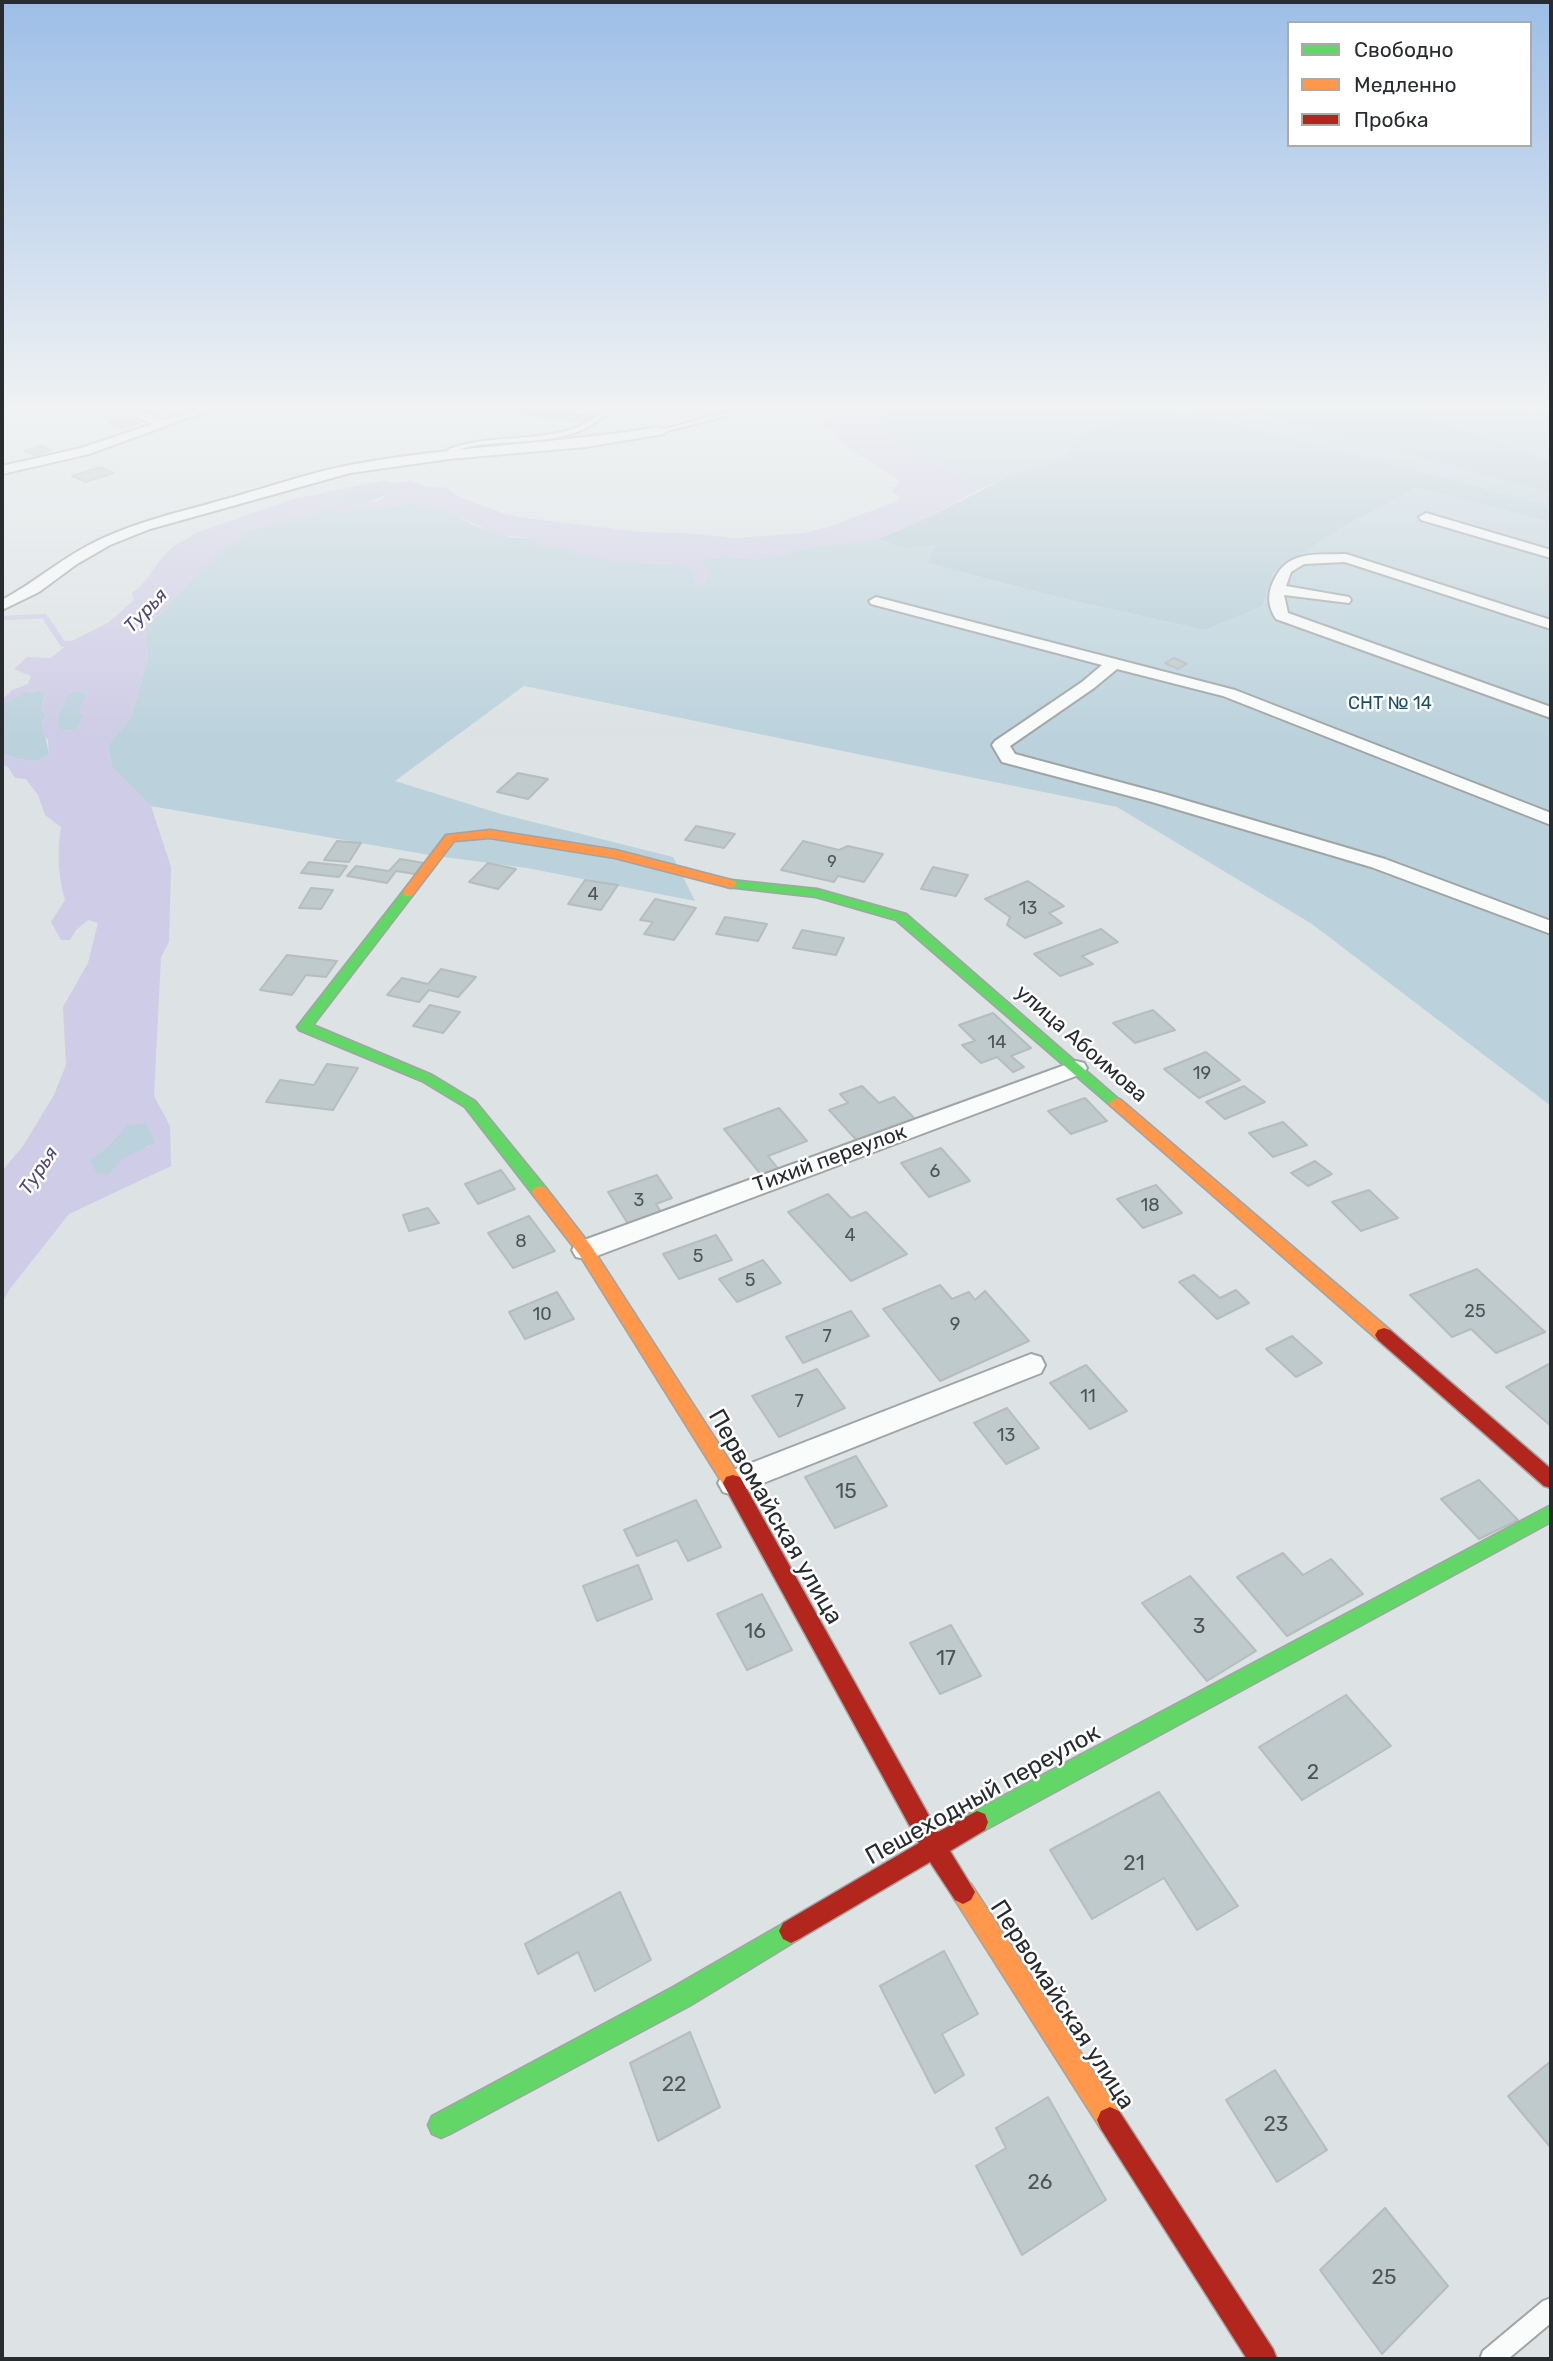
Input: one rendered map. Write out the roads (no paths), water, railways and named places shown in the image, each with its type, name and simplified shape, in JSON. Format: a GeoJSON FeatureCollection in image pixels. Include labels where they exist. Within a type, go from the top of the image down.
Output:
{"type":"FeatureCollection","features":[{"type":"Feature","properties":{"kind":"street"},"geometry":{"type":"LineString","coordinates":[[6,602],[94,549],[145,526],[173,518]]}},
{"type":"Feature","properties":{"kind":"street"},"geometry":{"type":"LineString","coordinates":[[1430,518],[1551,554]]}},
{"type":"Feature","properties":{"kind":"street"},"geometry":{"type":"LineString","coordinates":[[1551,625],[1346,558],[1301,560],[1285,570],[1276,589],[1276,602],[1281,616],[1551,713]]}},
{"type":"Feature","properties":{"kind":"street"},"geometry":{"type":"LineString","coordinates":[[1276,589],[1345,600]]}},
{"type":"Feature","properties":{"kind":"street"},"geometry":{"type":"LineString","coordinates":[[876,601],[1229,693],[1551,819]]}},
{"type":"Feature","properties":{"kind":"street"},"geometry":{"type":"LineString","coordinates":[[1115,663],[1001,745],[1008,758],[1158,798],[1366,859],[1551,928]]}},
{"type":"Feature","properties":{"kind":"street","name":"улица Абоимова"},"geometry":{"type":"LineString","coordinates":[[490,834],[616,854],[733,884],[817,893],[901,917],[1551,1480]]}},
{"type":"Feature","properties":{"kind":"street","name":"Первомайская улица"},"geometry":{"type":"LineString","coordinates":[[490,834],[450,838],[304,1027],[427,1078],[470,1104],[584,1250],[733,1483],[933,1846],[1263,2359]]}},
{"type":"Feature","properties":{"kind":"street","name":"Тихий переулок"},"geometry":{"type":"LineString","coordinates":[[584,1250],[1076,1068]]}},
{"type":"Feature","properties":{"kind":"street"},"geometry":{"type":"LineString","coordinates":[[733,1483],[1031,1364]]}},
{"type":"Feature","properties":{"kind":"street","name":"Пешеходный переулок"},"geometry":{"type":"LineString","coordinates":[[441,2125],[682,1996],[933,1846],[1551,1513]]}},
{"type":"Feature","properties":{"kind":"lane"},"geometry":{"type":"LineString","coordinates":[[1491,2359],[1551,2309]]}},
{"type":"Feature","properties":{"kind":"water","name":"Турья"},"geometry":{"type":"Polygon","coordinates":[[[238,518],[295,518],[250,530],[213,558],[159,615],[148,623],[145,642],[148,657],[131,717],[108,745],[112,767],[151,806],[171,867],[169,942],[161,957],[154,1096],[170,1126],[171,1166],[69,1214],[9,1290],[2,1304],[2,1171],[23,1146],[54,1095],[66,1065],[63,1007],[88,963],[98,923],[88,920],[76,930],[70,940],[61,940],[51,922],[65,900],[59,864],[61,827],[45,815],[38,795],[26,779],[15,778],[8,767],[2,764],[2,753],[17,759],[38,761],[49,754],[48,740],[42,729],[46,715],[42,711],[45,694],[28,691],[2,704],[2,700],[12,690],[28,684],[31,676],[14,669],[27,657],[51,658],[72,641],[109,622],[134,600],[132,593],[144,583],[162,557],[193,534],[238,518]],[[78,691],[69,693],[57,720],[61,730],[74,730],[84,716],[78,712],[86,694],[78,691]],[[146,1123],[127,1126],[90,1160],[97,1174],[108,1175],[122,1158],[156,1143],[146,1123]]]}},
{"type":"Feature","properties":{"kind":"water"},"geometry":{"type":"Polygon","coordinates":[[[462,518],[529,518],[639,532],[736,538],[803,533],[852,518],[927,518],[878,539],[813,546],[761,559],[722,556],[701,560],[710,568],[706,584],[699,586],[694,581],[694,571],[680,564],[613,561],[574,552],[565,547],[542,546],[533,538],[499,535],[462,518]]]}},
{"type":"Feature","properties":{"kind":"waterway"},"geometry":{"type":"LineString","coordinates":[[2,618],[45,616],[47,620]]}},
{"type":"Feature","properties":{"kind":"waterway"},"geometry":{"type":"LineString","coordinates":[[47,620],[63,644],[80,643]]}},
{"type":"Feature","properties":{"kind":"park label","name":"СНТ № 14"},"geometry":{"type":"Point","coordinates":[1390,704]}}]}
